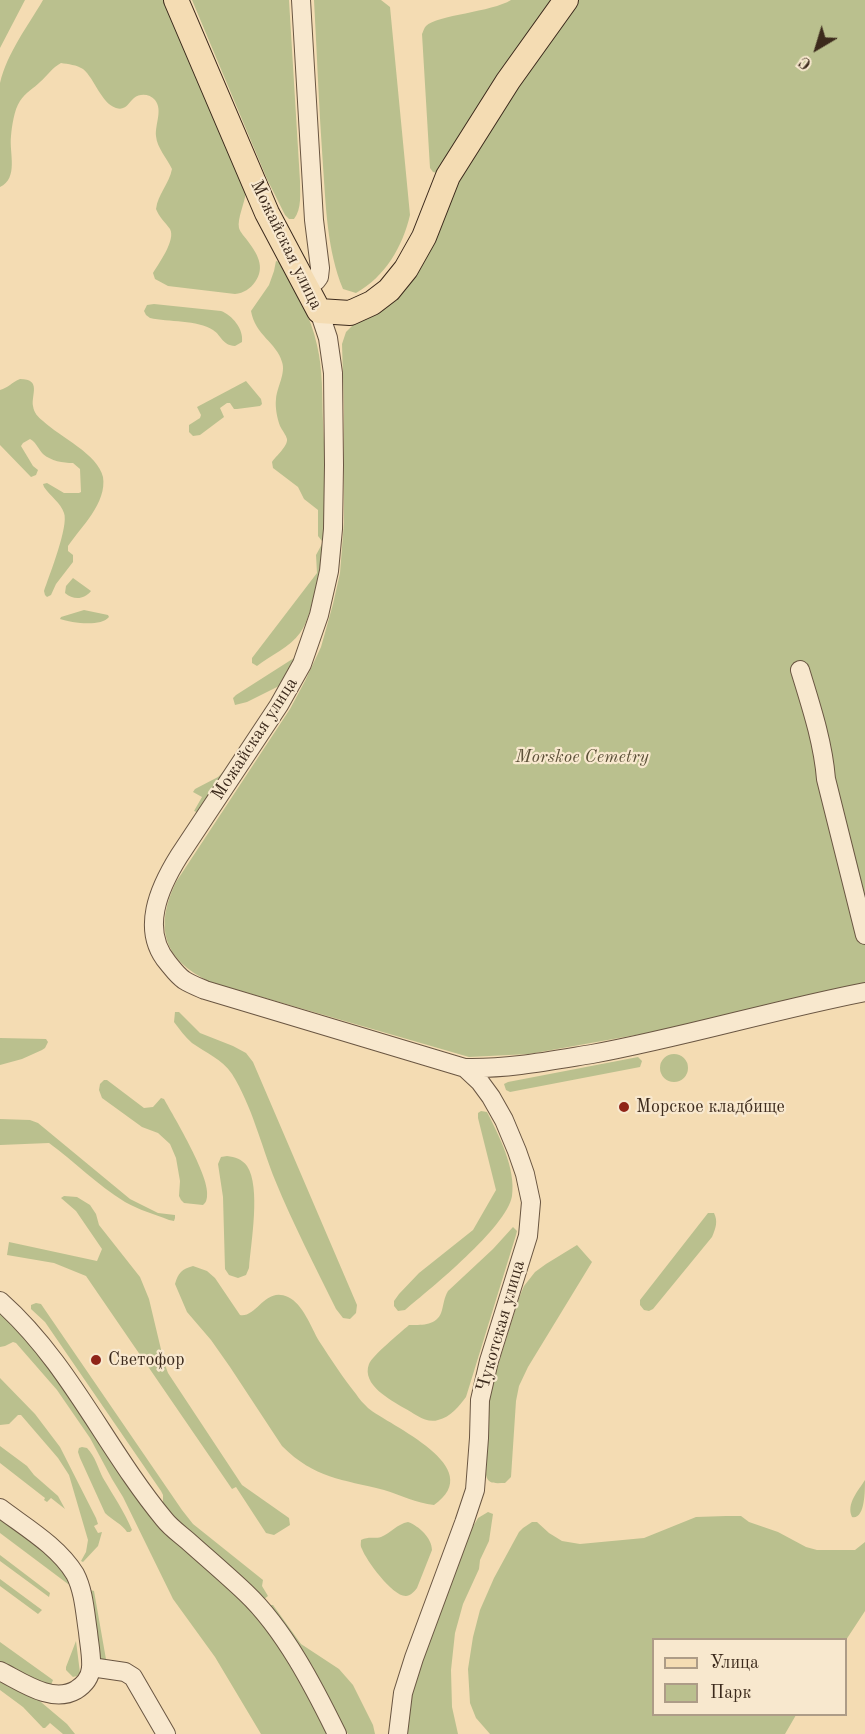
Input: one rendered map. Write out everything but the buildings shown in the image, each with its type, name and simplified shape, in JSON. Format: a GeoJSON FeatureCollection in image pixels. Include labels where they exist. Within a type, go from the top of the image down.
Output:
{"type":"FeatureCollection","features":[{"type":"Feature","properties":{"kind":"main road","name":"Можайская улица"},"geometry":{"type":"LineString","coordinates":[[177,0],[267,213],[319,311]]}},
{"type":"Feature","properties":{"kind":"main road"},"geometry":{"type":"LineString","coordinates":[[319,311],[350,313],[372,303],[389,290],[424,237],[448,176],[508,81],[566,0]]}},
{"type":"Feature","properties":{"kind":"street"},"geometry":{"type":"LineString","coordinates":[[301,0],[314,220],[321,268],[316,281],[305,285]]}},
{"type":"Feature","properties":{"kind":"street","name":"Можайская улица"},"geometry":{"type":"LineString","coordinates":[[319,311],[328,338],[333,373],[334,465],[333,529],[329,572],[319,615],[302,664],[279,705],[165,878],[155,906],[155,938],[161,955],[177,974],[185,981],[205,990],[465,1068]]}},
{"type":"Feature","properties":{"kind":"street"},"geometry":{"type":"LineString","coordinates":[[800,670],[813,713],[824,759],[826,779],[865,935]]}},
{"type":"Feature","properties":{"kind":"street"},"geometry":{"type":"LineString","coordinates":[[465,1068],[493,1069],[530,1065],[650,1043],[784,1009],[865,992]]}},
{"type":"Feature","properties":{"kind":"street","name":"Чукотская улица"},"geometry":{"type":"LineString","coordinates":[[398,1734],[403,1692],[475,1490],[480,1400],[489,1361],[528,1236],[531,1202],[517,1151],[491,1096],[465,1068]]}},
{"type":"Feature","properties":{"kind":"street"},"geometry":{"type":"LineString","coordinates":[[0,1300],[29,1330],[60,1369],[137,1483],[166,1521],[247,1594],[269,1619],[317,1693],[337,1734]]}},
{"type":"Feature","properties":{"kind":"street"},"geometry":{"type":"LineString","coordinates":[[0,1508],[54,1550],[75,1575],[84,1606],[91,1667],[85,1683],[72,1692],[59,1695],[42,1692],[0,1671]]}},
{"type":"Feature","properties":{"kind":"street"},"geometry":{"type":"LineString","coordinates":[[91,1667],[125,1672],[134,1677],[166,1734]]}},
{"type":"Feature","properties":{"kind":"green space"},"geometry":{"type":"Polygon","coordinates":[[[0,0],[25,0],[0,48],[0,0]]]}},
{"type":"Feature","properties":{"kind":"green space"},"geometry":{"type":"Polygon","coordinates":[[[43,0],[164,0],[246,192],[239,228],[254,250],[260,266],[258,276],[249,289],[235,294],[168,286],[155,279],[153,273],[171,239],[170,229],[156,209],[172,169],[157,140],[159,113],[157,104],[148,95],[136,96],[125,107],[116,108],[106,101],[83,69],[61,63],[27,93],[18,105],[11,132],[11,171],[6,183],[0,187],[0,83],[13,50],[43,0]]]}},
{"type":"Feature","properties":{"kind":"green space"},"geometry":{"type":"Polygon","coordinates":[[[192,0],[289,0],[300,181],[299,206],[294,219],[289,219],[285,215],[267,179],[192,0]]]}},
{"type":"Feature","properties":{"kind":"green space"},"geometry":{"type":"Polygon","coordinates":[[[314,0],[381,0],[390,7],[410,215],[403,238],[391,260],[376,278],[356,293],[343,289],[328,228],[314,0]]]}},
{"type":"Feature","properties":{"kind":"green space"},"geometry":{"type":"Polygon","coordinates":[[[511,0],[555,0],[437,173],[433,172],[430,168],[422,34],[424,29],[432,22],[441,19],[491,8],[511,0]]]}},
{"type":"Feature","properties":{"kind":"green space","name":"Morskoe Cemetry"},"geometry":{"type":"Polygon","coordinates":[[[577,0],[865,0],[865,983],[647,1033],[529,1054],[469,1057],[210,982],[194,973],[173,952],[167,941],[165,914],[176,882],[290,709],[321,647],[340,573],[344,522],[342,344],[346,332],[458,179],[515,86],[577,0]]]}},
{"type":"Feature","properties":{"kind":"green space"},"geometry":{"type":"Polygon","coordinates":[[[276,261],[280,262],[306,313],[319,354],[322,383],[325,509],[322,552],[319,573],[305,624],[291,643],[257,666],[252,663],[252,658],[317,573],[316,555],[322,544],[318,536],[318,510],[304,499],[298,487],[273,468],[272,462],[287,442],[276,412],[283,366],[276,349],[261,333],[251,311],[269,285],[276,261]]]}},
{"type":"Feature","properties":{"kind":"green space"},"geometry":{"type":"Polygon","coordinates":[[[147,305],[221,311],[236,323],[241,332],[242,342],[235,346],[227,344],[216,332],[199,324],[150,318],[144,311],[147,305]]]}},
{"type":"Feature","properties":{"kind":"green space"},"geometry":{"type":"Polygon","coordinates":[[[20,379],[27,380],[33,385],[33,406],[38,416],[86,453],[100,469],[103,477],[103,487],[97,505],[68,546],[68,551],[73,555],[73,562],[56,584],[51,595],[47,597],[44,591],[64,529],[65,519],[60,506],[43,484],[47,483],[64,493],[79,493],[81,492],[80,469],[73,463],[57,461],[46,456],[30,439],[21,446],[38,470],[36,475],[31,477],[0,445],[0,390],[20,379]]]}},
{"type":"Feature","properties":{"kind":"green space"},"geometry":{"type":"Polygon","coordinates":[[[246,381],[261,399],[260,406],[234,409],[230,403],[227,403],[220,408],[224,417],[200,435],[193,436],[189,432],[189,425],[201,415],[197,407],[246,381]]]}},
{"type":"Feature","properties":{"kind":"green space"},"geometry":{"type":"Polygon","coordinates":[[[73,578],[91,591],[82,597],[75,598],[65,593],[66,586],[73,578]]]}},
{"type":"Feature","properties":{"kind":"green space"},"geometry":{"type":"Polygon","coordinates":[[[84,610],[109,617],[93,623],[60,619],[84,610]]]}},
{"type":"Feature","properties":{"kind":"green space"},"geometry":{"type":"Polygon","coordinates":[[[294,658],[281,685],[247,702],[235,705],[233,698],[236,695],[294,658]]]}},
{"type":"Feature","properties":{"kind":"green space"},"geometry":{"type":"Polygon","coordinates":[[[228,767],[199,813],[194,811],[202,797],[193,792],[195,789],[218,777],[228,767]]]}},
{"type":"Feature","properties":{"kind":"green space"},"geometry":{"type":"Polygon","coordinates":[[[175,1012],[179,1012],[200,1033],[246,1053],[253,1062],[357,1305],[356,1313],[350,1319],[343,1318],[336,1309],[297,1229],[275,1180],[251,1112],[239,1086],[224,1064],[185,1036],[174,1022],[175,1012]]]}},
{"type":"Feature","properties":{"kind":"green space"},"geometry":{"type":"Polygon","coordinates":[[[0,1038],[46,1039],[48,1042],[42,1050],[0,1065],[0,1038]]]}},
{"type":"Feature","properties":{"kind":"green space"},"geometry":{"type":"Polygon","coordinates":[[[674,1054],[684,1058],[688,1068],[684,1078],[674,1082],[664,1078],[660,1068],[664,1058],[674,1054]]]}},
{"type":"Feature","properties":{"kind":"green space"},"geometry":{"type":"Polygon","coordinates":[[[638,1057],[642,1061],[640,1067],[510,1092],[506,1090],[504,1084],[508,1082],[638,1057]]]}},
{"type":"Feature","properties":{"kind":"green space"},"geometry":{"type":"Polygon","coordinates":[[[104,1080],[144,1108],[153,1107],[161,1098],[164,1099],[204,1176],[207,1197],[203,1205],[184,1203],[181,1200],[176,1158],[170,1144],[158,1133],[142,1127],[102,1098],[99,1090],[104,1080]]]}},
{"type":"Feature","properties":{"kind":"green space"},"geometry":{"type":"Polygon","coordinates":[[[487,1112],[509,1163],[513,1185],[507,1209],[497,1224],[466,1257],[405,1310],[398,1311],[394,1306],[394,1301],[399,1294],[419,1273],[473,1230],[496,1190],[478,1118],[478,1113],[487,1112]]]}},
{"type":"Feature","properties":{"kind":"green space"},"geometry":{"type":"Polygon","coordinates":[[[0,1119],[30,1120],[38,1123],[130,1199],[158,1213],[175,1215],[174,1221],[125,1202],[49,1143],[0,1145],[0,1119]]]}},
{"type":"Feature","properties":{"kind":"green space"},"geometry":{"type":"Polygon","coordinates":[[[221,1157],[238,1159],[247,1166],[254,1187],[249,1268],[246,1275],[238,1278],[229,1275],[225,1269],[223,1197],[218,1164],[221,1157]]]}},
{"type":"Feature","properties":{"kind":"green space"},"geometry":{"type":"Polygon","coordinates":[[[64,1196],[77,1197],[90,1205],[99,1225],[140,1277],[149,1299],[168,1373],[242,1485],[289,1518],[290,1525],[274,1535],[266,1533],[236,1487],[232,1489],[86,1276],[54,1263],[7,1255],[9,1242],[97,1261],[102,1249],[76,1211],[61,1198],[64,1196]]]}},
{"type":"Feature","properties":{"kind":"green space"},"geometry":{"type":"Polygon","coordinates":[[[708,1213],[714,1213],[716,1219],[712,1237],[653,1309],[644,1310],[640,1305],[640,1300],[708,1213]]]}},
{"type":"Feature","properties":{"kind":"green space"},"geometry":{"type":"Polygon","coordinates":[[[513,1227],[517,1231],[516,1235],[466,1397],[451,1414],[443,1419],[429,1421],[385,1396],[369,1379],[371,1360],[409,1325],[429,1324],[437,1319],[448,1291],[513,1227]]]}},
{"type":"Feature","properties":{"kind":"green space"},"geometry":{"type":"Polygon","coordinates":[[[577,1245],[592,1262],[528,1367],[519,1386],[511,1477],[505,1483],[491,1482],[486,1475],[489,1401],[519,1298],[524,1286],[535,1272],[577,1245]]]}},
{"type":"Feature","properties":{"kind":"green space"},"geometry":{"type":"Polygon","coordinates":[[[193,1266],[207,1271],[215,1278],[240,1315],[246,1315],[273,1296],[280,1295],[293,1300],[302,1310],[337,1368],[363,1403],[430,1449],[443,1462],[450,1476],[448,1491],[434,1505],[427,1504],[318,1472],[294,1457],[282,1446],[211,1340],[187,1312],[175,1284],[181,1272],[193,1266]]]}},
{"type":"Feature","properties":{"kind":"green space"},"geometry":{"type":"Polygon","coordinates":[[[41,1304],[193,1524],[263,1580],[262,1586],[268,1596],[263,1600],[169,1514],[163,1505],[161,1491],[45,1322],[31,1309],[31,1305],[41,1304]]]}},
{"type":"Feature","properties":{"kind":"green space"},"geometry":{"type":"Polygon","coordinates":[[[0,1313],[23,1335],[56,1374],[95,1430],[269,1630],[310,1695],[330,1734],[261,1734],[215,1657],[173,1599],[123,1497],[90,1438],[57,1390],[16,1343],[0,1347],[0,1313]]]}},
{"type":"Feature","properties":{"kind":"green space"},"geometry":{"type":"Polygon","coordinates":[[[0,1378],[35,1414],[60,1447],[96,1518],[98,1524],[94,1526],[98,1533],[102,1532],[98,1546],[83,1562],[81,1561],[86,1552],[88,1540],[69,1475],[58,1458],[21,1415],[9,1424],[0,1425],[0,1378]]]}},
{"type":"Feature","properties":{"kind":"green space"},"geometry":{"type":"Polygon","coordinates":[[[0,1446],[27,1466],[58,1496],[65,1509],[51,1498],[47,1502],[44,1500],[45,1498],[0,1463],[0,1446]]]}},
{"type":"Feature","properties":{"kind":"green space"},"geometry":{"type":"Polygon","coordinates":[[[82,1447],[87,1448],[92,1455],[129,1523],[132,1530],[130,1532],[127,1532],[105,1513],[80,1458],[78,1452],[82,1447]]]}},
{"type":"Feature","properties":{"kind":"green space"},"geometry":{"type":"Polygon","coordinates":[[[865,1480],[862,1510],[856,1517],[852,1517],[852,1502],[865,1480]]]}},
{"type":"Feature","properties":{"kind":"green space"},"geometry":{"type":"Polygon","coordinates":[[[488,1512],[493,1514],[489,1541],[463,1604],[455,1633],[451,1670],[452,1707],[458,1734],[407,1734],[412,1694],[423,1659],[471,1530],[478,1518],[488,1512]]]}},
{"type":"Feature","properties":{"kind":"green space"},"geometry":{"type":"Polygon","coordinates":[[[0,1516],[49,1554],[72,1585],[0,1533],[0,1516]]]}},
{"type":"Feature","properties":{"kind":"green space"},"geometry":{"type":"Polygon","coordinates":[[[741,1516],[749,1522],[817,1550],[855,1550],[865,1542],[865,1611],[847,1638],[652,1638],[652,1716],[795,1716],[785,1734],[490,1734],[476,1718],[470,1703],[468,1669],[480,1610],[519,1532],[532,1522],[537,1522],[562,1541],[580,1544],[644,1538],[696,1517],[741,1516]]]}},
{"type":"Feature","properties":{"kind":"green space"},"geometry":{"type":"Polygon","coordinates":[[[408,1522],[424,1533],[430,1541],[432,1550],[417,1588],[412,1594],[406,1596],[394,1591],[374,1569],[361,1548],[361,1540],[381,1537],[408,1522]]]}},
{"type":"Feature","properties":{"kind":"green space"},"geometry":{"type":"Polygon","coordinates":[[[0,1555],[50,1593],[49,1597],[0,1561],[0,1555]]]}},
{"type":"Feature","properties":{"kind":"green space"},"geometry":{"type":"Polygon","coordinates":[[[0,1579],[42,1610],[38,1614],[0,1586],[0,1579]]]}},
{"type":"Feature","properties":{"kind":"green space"},"geometry":{"type":"Polygon","coordinates":[[[90,1590],[94,1591],[107,1665],[100,1662],[90,1590]]]}},
{"type":"Feature","properties":{"kind":"green space"},"geometry":{"type":"Polygon","coordinates":[[[271,1605],[301,1644],[339,1669],[353,1685],[373,1725],[375,1734],[348,1734],[271,1605]]]}},
{"type":"Feature","properties":{"kind":"green space"},"geometry":{"type":"Polygon","coordinates":[[[76,1641],[80,1673],[73,1677],[66,1667],[76,1641]]]}},
{"type":"Feature","properties":{"kind":"green space"},"geometry":{"type":"Polygon","coordinates":[[[0,1642],[53,1680],[51,1685],[0,1663],[0,1642]]]}},
{"type":"Feature","properties":{"kind":"green space"},"geometry":{"type":"Polygon","coordinates":[[[0,1680],[35,1697],[67,1724],[75,1734],[63,1734],[50,1723],[43,1728],[23,1707],[0,1690],[0,1680]]]}},
{"type":"Feature","properties":{"kind":"place","name":"Морское кладбище"},"geometry":{"type":"Point","coordinates":[624,1107]}},
{"type":"Feature","properties":{"kind":"place","name":"Светофор"},"geometry":{"type":"Point","coordinates":[96,1360]}}]}
